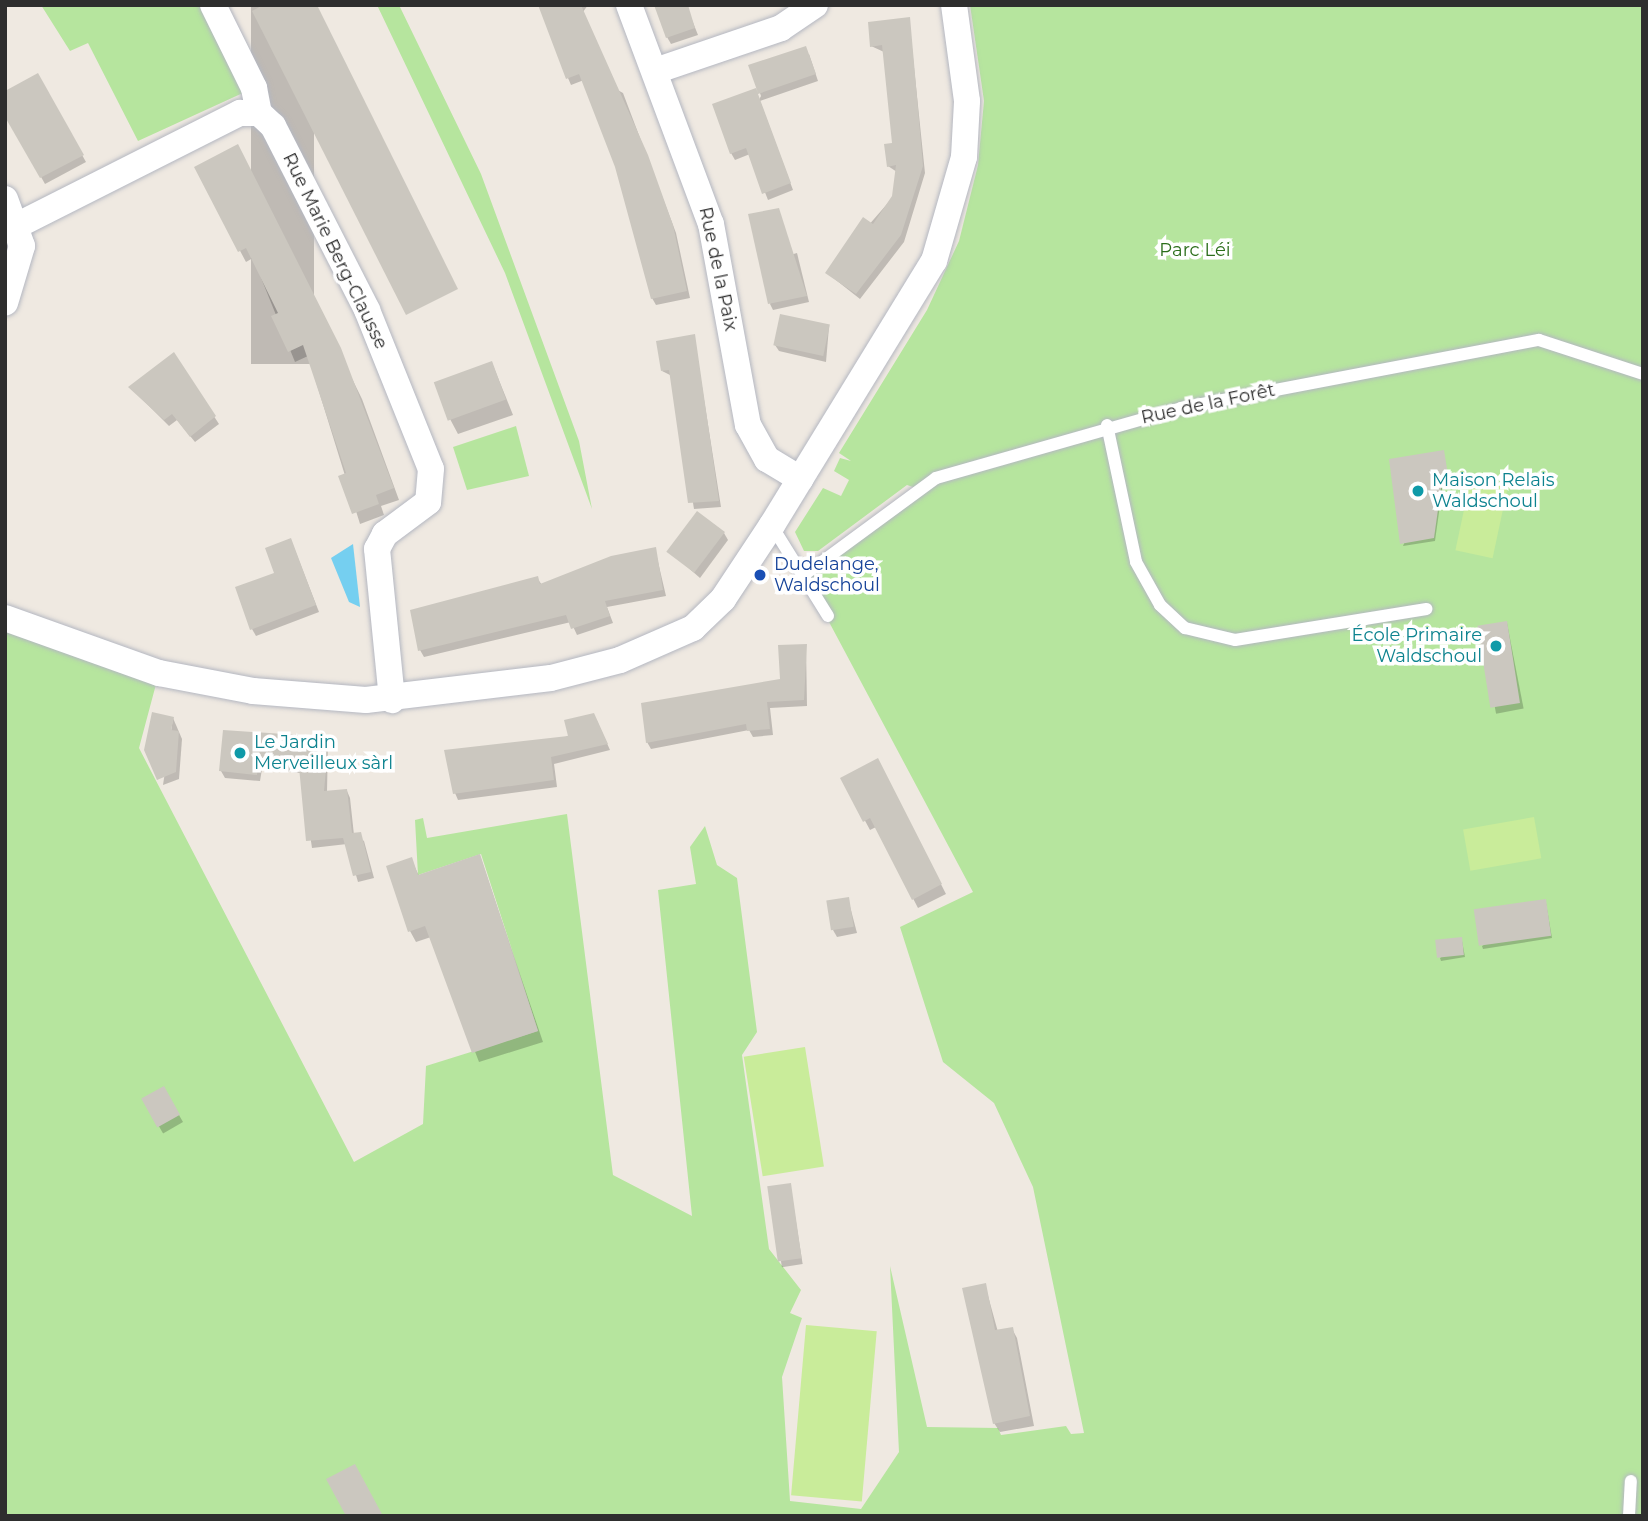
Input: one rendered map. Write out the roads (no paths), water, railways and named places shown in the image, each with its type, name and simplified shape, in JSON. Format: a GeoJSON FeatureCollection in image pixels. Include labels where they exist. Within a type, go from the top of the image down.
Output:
{"type":"FeatureCollection","features":[{"type":"Feature","properties":{"kind":"street","name":"Rue Marie Berg-Clausse"},"geometry":{"type":"LineString","coordinates":[[213,5],[254,88],[259,113],[273,126],[367,310],[431,469],[428,502],[385,534],[377,549],[392,700]]}},
{"type":"Feature","properties":{"kind":"street","name":"Rue de la Paix"},"geometry":{"type":"LineString","coordinates":[[629,5],[711,224],[748,425],[767,459],[800,479]]}},
{"type":"Feature","properties":{"kind":"street"},"geometry":{"type":"LineString","coordinates":[[654,71],[781,28],[815,5]]}},
{"type":"Feature","properties":{"kind":"street"},"geometry":{"type":"LineString","coordinates":[[5,618],[159,673],[253,691],[392,700],[551,678],[663,645],[693,628],[723,599],[772,526],[913,299],[956,201],[967,101],[954,5]]}},
{"type":"Feature","properties":{"kind":"street"},"geometry":{"type":"LineString","coordinates":[[18,225],[240,113],[259,113]]}},
{"type":"Feature","properties":{"kind":"street"},"geometry":{"type":"LineString","coordinates":[[5,199],[18,225],[20,267],[5,303]]}},
{"type":"Feature","properties":{"kind":"lane","name":"Rue de la Forêt"},"geometry":{"type":"LineString","coordinates":[[804,575],[936,478],[1107,425],[1539,340],[1643,374]]}},
{"type":"Feature","properties":{"kind":"lane"},"geometry":{"type":"LineString","coordinates":[[1107,425],[1136,562],[1160,605],[1185,628],[1235,640],[1427,609]]}},
{"type":"Feature","properties":{"kind":"lane"},"geometry":{"type":"LineString","coordinates":[[772,526],[828,616]]}},
{"type":"Feature","properties":{"kind":"lane"},"geometry":{"type":"LineString","coordinates":[[1629,1516],[1631,1481]]}},
{"type":"Feature","properties":{"kind":"water"},"geometry":{"type":"Polygon","coordinates":[[[353,544],[360,607],[349,602],[331,558],[353,544]]]}},
{"type":"Feature","properties":{"kind":"place","name":"Maison Relais Waldschoul"},"geometry":{"type":"Point","coordinates":[1418,491]}},
{"type":"Feature","properties":{"kind":"place","name":"Dudelange, Waldschoul"},"geometry":{"type":"Point","coordinates":[760,575]}},
{"type":"Feature","properties":{"kind":"place","name":"École Primaire Waldschoul"},"geometry":{"type":"Point","coordinates":[1496,646]}},
{"type":"Feature","properties":{"kind":"place","name":"Le Jardin Merveilleux sàrl"},"geometry":{"type":"Point","coordinates":[240,753]}},
{"type":"Feature","properties":{"kind":"park label","name":"Parc Léi"},"geometry":{"type":"Point","coordinates":[1195,250]}}]}
